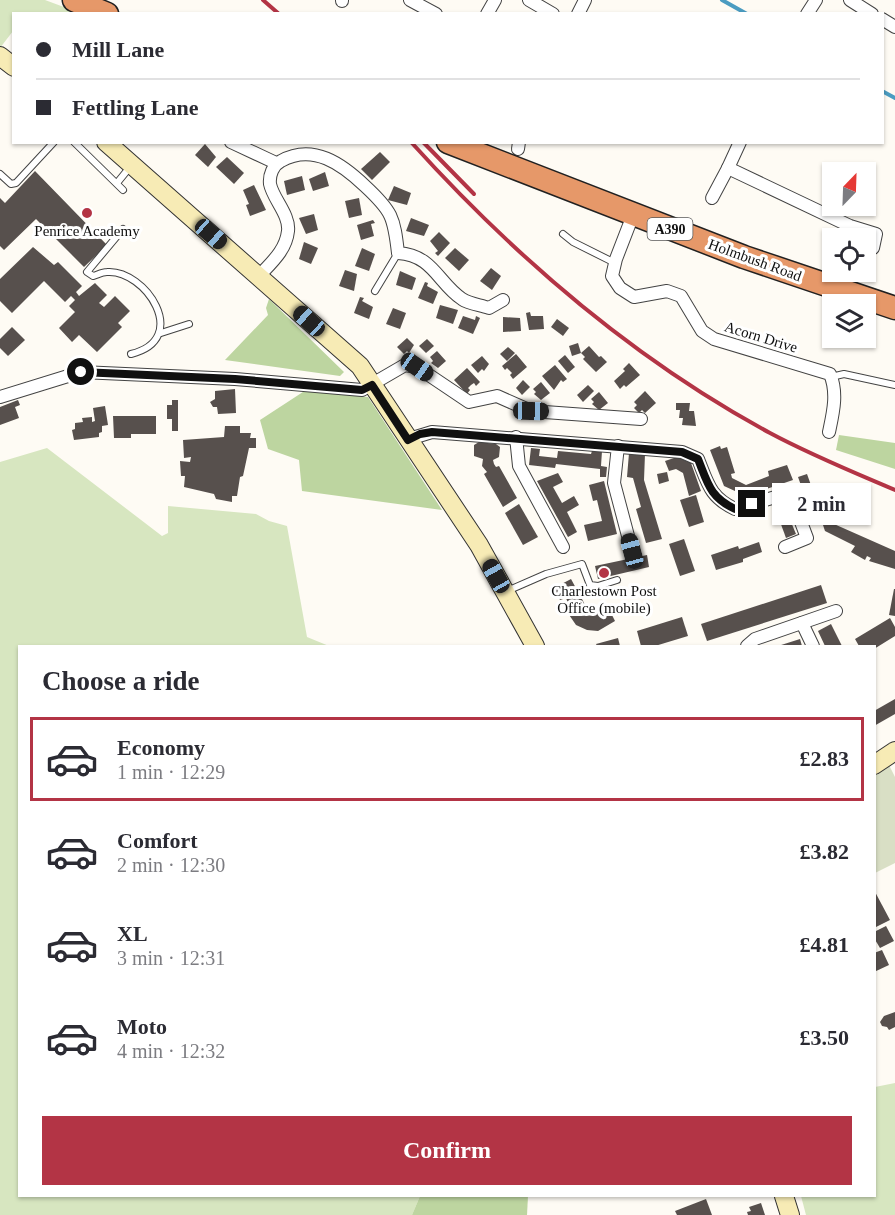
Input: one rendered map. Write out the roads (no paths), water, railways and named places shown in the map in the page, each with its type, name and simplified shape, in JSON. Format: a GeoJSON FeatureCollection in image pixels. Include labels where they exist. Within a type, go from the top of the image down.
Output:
{"type":"FeatureCollection","features":[{"type":"Feature","properties":{"kind":"highway"},"geometry":{"type":"LineString","coordinates":[[74,0],[102,12]]}},
{"type":"Feature","properties":{"kind":"highway","name":"Holmbush Road"},"geometry":{"type":"LineString","coordinates":[[453,144],[744,257],[895,308]]}},
{"type":"Feature","properties":{"kind":"street"},"geometry":{"type":"LineString","coordinates":[[410,0],[432,12]]}},
{"type":"Feature","properties":{"kind":"street"},"geometry":{"type":"LineString","coordinates":[[529,0],[550,12]]}},
{"type":"Feature","properties":{"kind":"street"},"geometry":{"type":"LineString","coordinates":[[850,0],[869,12]]}},
{"type":"Feature","properties":{"kind":"street"},"geometry":{"type":"LineString","coordinates":[[0,56],[12,65]]}},
{"type":"Feature","properties":{"kind":"street"},"geometry":{"type":"LineString","coordinates":[[108,144],[360,366],[479,545],[534,645]]}},
{"type":"Feature","properties":{"kind":"street"},"geometry":{"type":"LineString","coordinates":[[235,144],[276,163]]}},
{"type":"Feature","properties":{"kind":"street"},"geometry":{"type":"LineString","coordinates":[[712,198],[739,144]]}},
{"type":"Feature","properties":{"kind":"street"},"geometry":{"type":"LineString","coordinates":[[259,276],[284,249],[289,228],[270,184],[271,172],[276,163],[293,154],[310,154],[328,159],[351,173],[386,205],[395,229],[398,253],[408,254],[427,264],[462,299],[489,308],[504,300]]}},
{"type":"Feature","properties":{"kind":"street"},"geometry":{"type":"LineString","coordinates":[[728,168],[856,228]]}},
{"type":"Feature","properties":{"kind":"street"},"geometry":{"type":"LineString","coordinates":[[615,263],[633,214]]}},
{"type":"Feature","properties":{"kind":"street","name":"Acorn Drive"},"geometry":{"type":"LineString","coordinates":[[615,263],[612,276],[620,288],[634,297],[667,291],[681,296],[702,331],[714,339],[817,369],[831,377]]}},
{"type":"Feature","properties":{"kind":"street"},"geometry":{"type":"LineString","coordinates":[[0,397],[81,372],[235,379],[362,390],[405,365],[417,367],[469,402],[497,396],[531,411],[641,419]]}},
{"type":"Feature","properties":{"kind":"street"},"geometry":{"type":"LineString","coordinates":[[829,432],[834,410],[834,384],[831,377]]}},
{"type":"Feature","properties":{"kind":"street"},"geometry":{"type":"LineString","coordinates":[[408,440],[420,434],[432,432],[682,452],[698,459],[710,491],[720,502],[735,509],[782,495],[792,498],[807,538],[785,547]]}},
{"type":"Feature","properties":{"kind":"street"},"geometry":{"type":"LineString","coordinates":[[516,437],[519,466],[563,548]]}},
{"type":"Feature","properties":{"kind":"street"},"geometry":{"type":"LineString","coordinates":[[618,446],[614,483],[632,551]]}},
{"type":"Feature","properties":{"kind":"street"},"geometry":{"type":"LineString","coordinates":[[748,645],[756,639],[836,611]]}},
{"type":"Feature","properties":{"kind":"street"},"geometry":{"type":"LineString","coordinates":[[802,623],[813,645]]}},
{"type":"Feature","properties":{"kind":"street"},"geometry":{"type":"LineString","coordinates":[[876,764],[895,751]]}},
{"type":"Feature","properties":{"kind":"street"},"geometry":{"type":"LineString","coordinates":[[784,1197],[790,1215]]}},
{"type":"Feature","properties":{"kind":"lane"},"geometry":{"type":"LineString","coordinates":[[0,174],[11,184],[16,183],[52,144]]}},
{"type":"Feature","properties":{"kind":"lane"},"geometry":{"type":"LineString","coordinates":[[76,144],[123,190]]}},
{"type":"Feature","properties":{"kind":"lane"},"geometry":{"type":"LineString","coordinates":[[117,183],[132,165]]}},
{"type":"Feature","properties":{"kind":"lane"},"geometry":{"type":"LineString","coordinates":[[123,229],[88,269],[88,274],[93,276],[107,272],[117,274],[136,283],[155,302],[160,333],[156,342],[148,348],[131,354]]}},
{"type":"Feature","properties":{"kind":"lane"},"geometry":{"type":"LineString","coordinates":[[563,234],[573,242],[615,263]]}},
{"type":"Feature","properties":{"kind":"lane"},"geometry":{"type":"LineString","coordinates":[[375,291],[398,253]]}},
{"type":"Feature","properties":{"kind":"lane"},"geometry":{"type":"LineString","coordinates":[[160,333],[189,324]]}},
{"type":"Feature","properties":{"kind":"lane"},"geometry":{"type":"LineString","coordinates":[[831,377],[844,374],[895,384]]}},
{"type":"Feature","properties":{"kind":"lane"},"geometry":{"type":"LineString","coordinates":[[505,592],[546,574],[582,564],[590,585],[598,586],[617,580]]}},
{"type":"Feature","properties":{"kind":"waterway"},"geometry":{"type":"LineString","coordinates":[[722,0],[743,12]]}},
{"type":"Feature","properties":{"kind":"waterway"},"geometry":{"type":"LineString","coordinates":[[884,92],[895,98]]}},
{"type":"Feature","properties":{"kind":"railway"},"geometry":{"type":"LineString","coordinates":[[263,0],[277,12]]}},
{"type":"Feature","properties":{"kind":"railway"},"geometry":{"type":"LineString","coordinates":[[413,144],[492,226],[534,265],[624,339],[720,404],[770,433],[816,456],[895,490]]}},
{"type":"Feature","properties":{"kind":"railway"},"geometry":{"type":"LineString","coordinates":[[425,144],[474,194]]}},
{"type":"Feature","properties":{"kind":"place","name":"Penrice Academy"},"geometry":{"type":"Point","coordinates":[87,213]}},
{"type":"Feature","properties":{"kind":"place","name":"Charlestown Post Office (mobile)"},"geometry":{"type":"Point","coordinates":[604,573]}}]}
